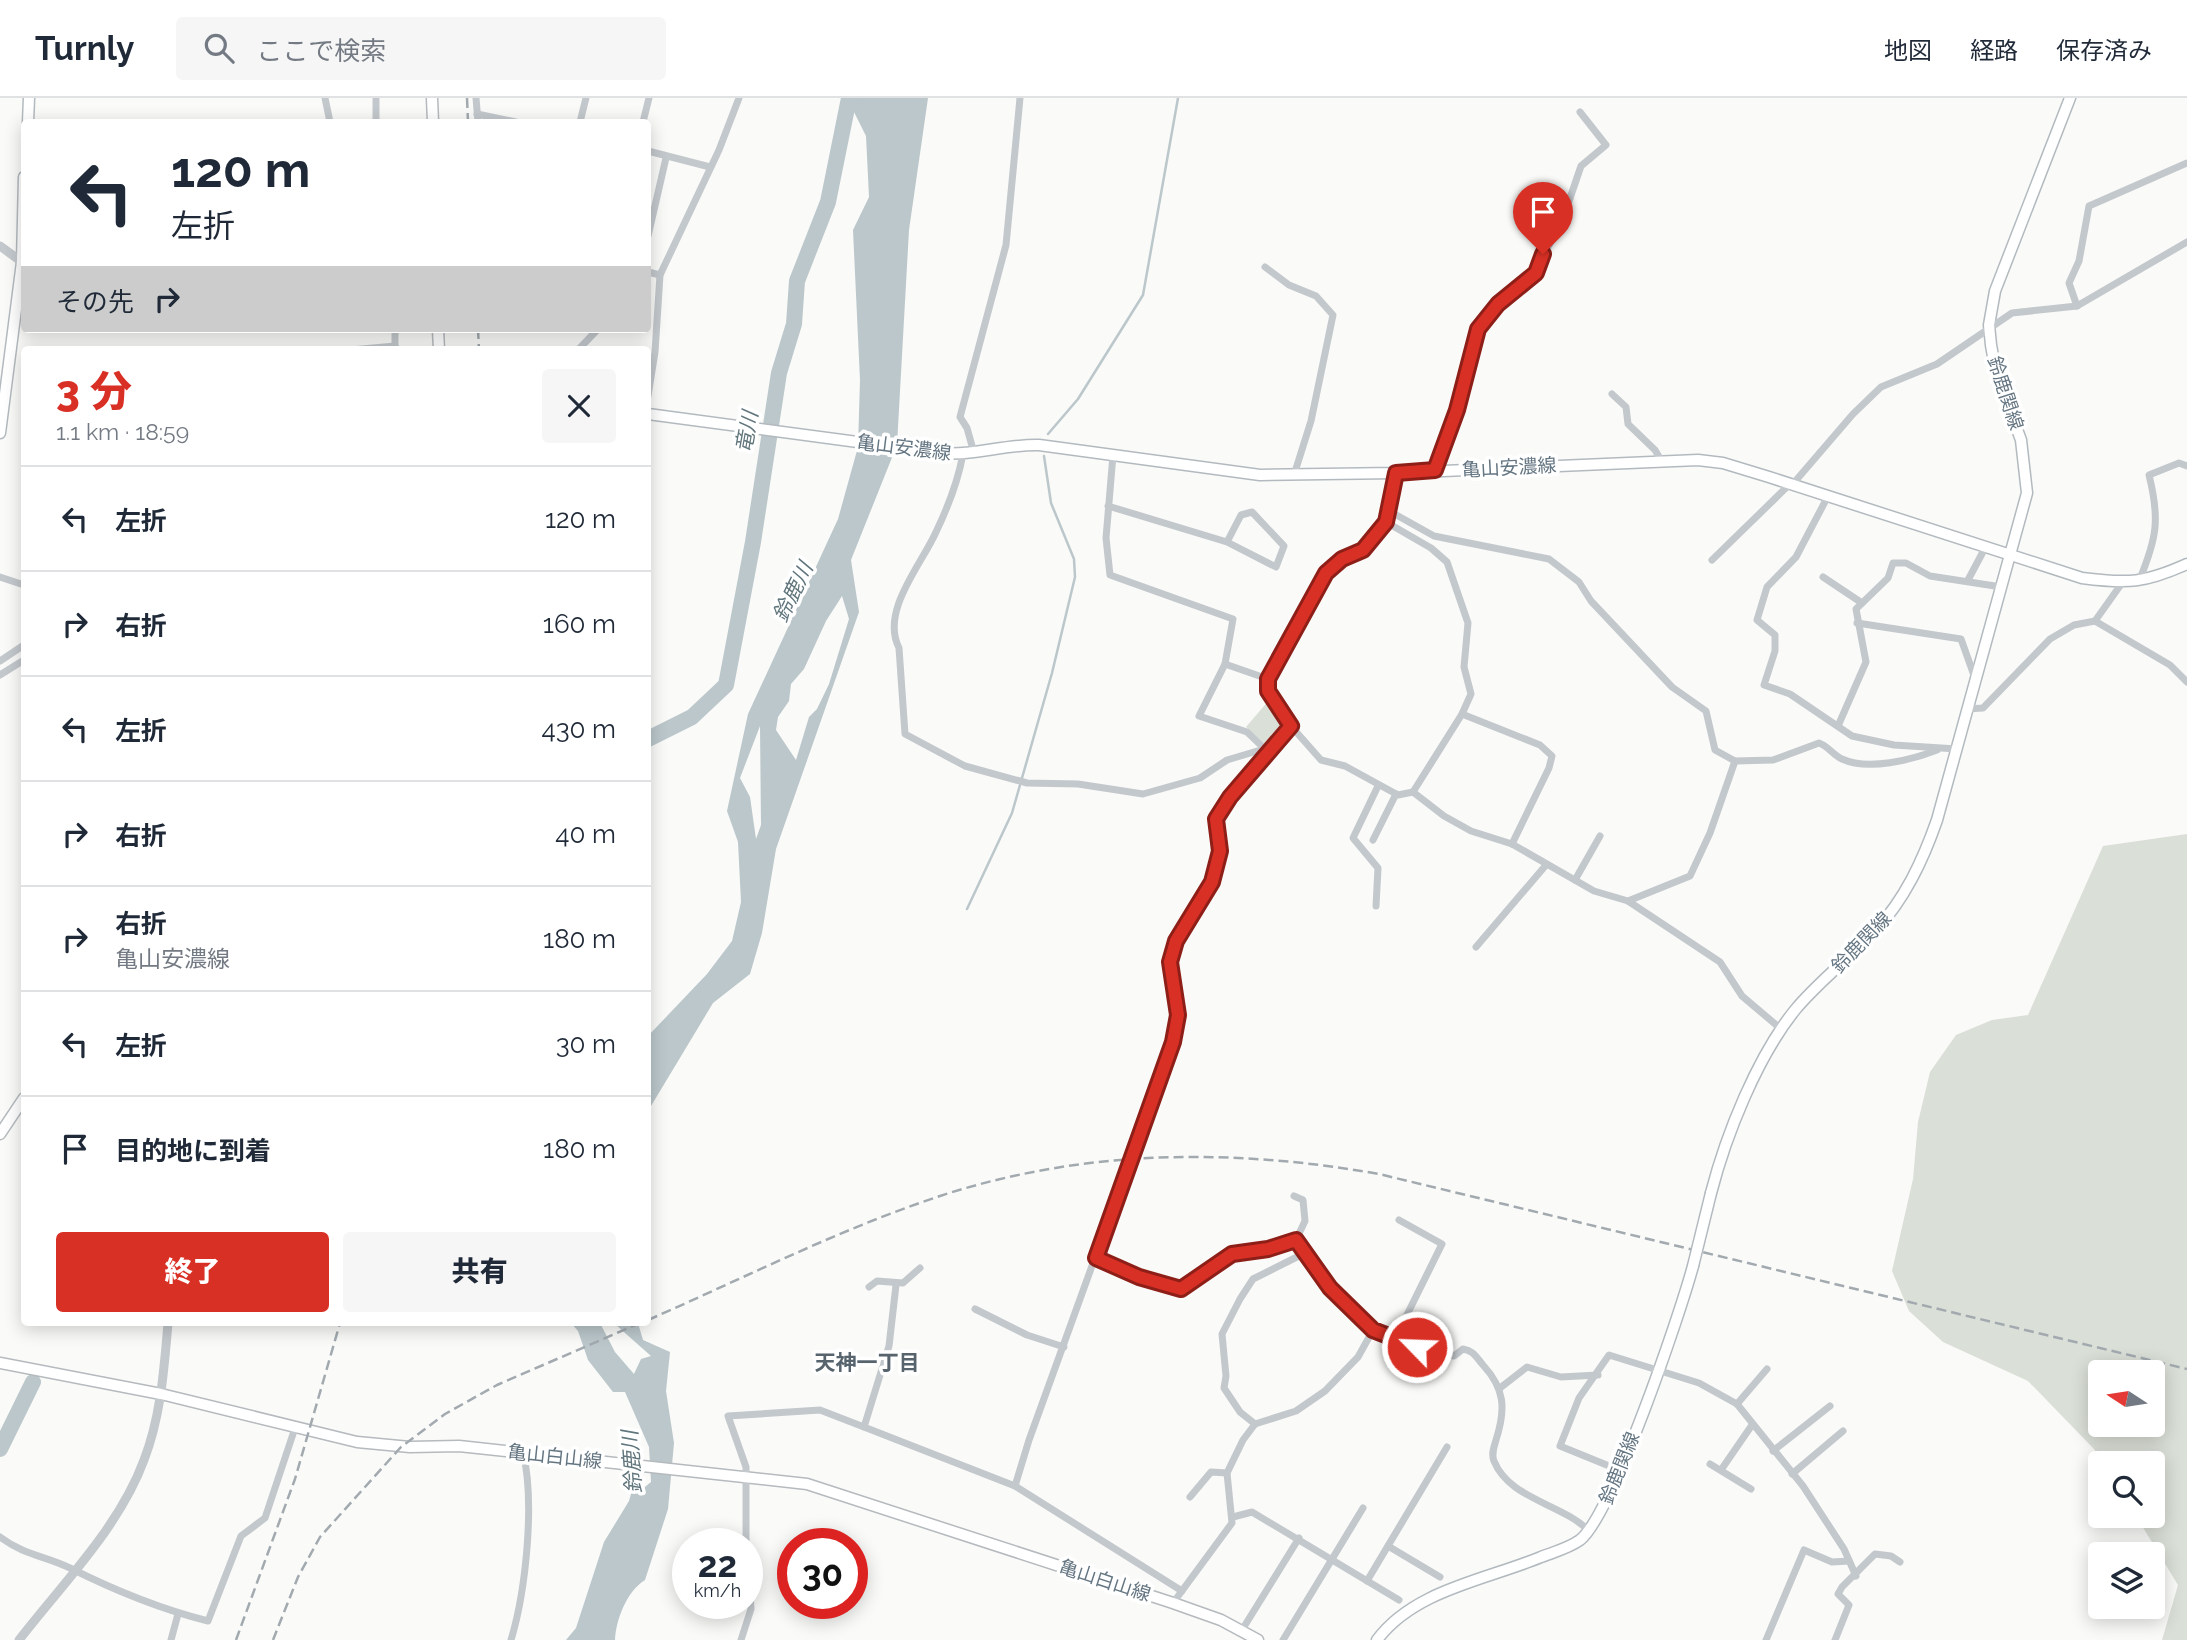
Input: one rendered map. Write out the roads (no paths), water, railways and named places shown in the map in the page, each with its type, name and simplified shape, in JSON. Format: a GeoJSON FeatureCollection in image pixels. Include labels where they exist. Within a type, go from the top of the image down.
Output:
{"type":"FeatureCollection","features":[{"type":"Feature","properties":{"kind":"main road"},"geometry":{"type":"LineString","coordinates":[[28,119],[29,98]]}},
{"type":"Feature","properties":{"kind":"main road"},"geometry":{"type":"LineString","coordinates":[[432,98],[433,119]]}},
{"type":"Feature","properties":{"kind":"main road","name":"鈴鹿関線"},"geometry":{"type":"LineString","coordinates":[[1589,1531],[1619,1470],[1680,1312],[1728,1133],[1780,1029],[1811,993],[1876,930],[1901,900],[1933,832],[2027,493],[2021,440],[1996,373],[1989,325],[1995,291],[2070,98]]}},
{"type":"Feature","properties":{"kind":"main road"},"geometry":{"type":"LineString","coordinates":[[0,432],[21,270]]}},
{"type":"Feature","properties":{"kind":"main road","name":"亀山安濃線"},"geometry":{"type":"LineString","coordinates":[[651,414],[940,453],[968,453],[1029,445],[1228,471],[1294,475],[1396,473],[1661,460],[1723,463],[2082,578],[2122,583],[2140,581],[2187,564]]}},
{"type":"Feature","properties":{"kind":"main road"},"geometry":{"type":"LineString","coordinates":[[0,1133],[21,1102]]}},
{"type":"Feature","properties":{"kind":"main road","name":"亀山白山線"},"geometry":{"type":"LineString","coordinates":[[0,1363],[161,1394],[363,1444],[526,1452],[807,1484],[1174,1603],[1242,1630],[1258,1640]]}},
{"type":"Feature","properties":{"kind":"main road"},"geometry":{"type":"LineString","coordinates":[[1377,1640],[1389,1625],[1413,1607],[1572,1544],[1589,1531]]}},
{"type":"Feature","properties":{"kind":"street"},"geometry":{"type":"LineString","coordinates":[[325,98],[329,119]]}},
{"type":"Feature","properties":{"kind":"street"},"geometry":{"type":"LineString","coordinates":[[376,98],[376,119]]}},
{"type":"Feature","properties":{"kind":"street"},"geometry":{"type":"LineString","coordinates":[[475,98],[477,118]]}},
{"type":"Feature","properties":{"kind":"street"},"geometry":{"type":"LineString","coordinates":[[581,119],[586,98]]}},
{"type":"Feature","properties":{"kind":"street"},"geometry":{"type":"LineString","coordinates":[[644,119],[649,98]]}},
{"type":"Feature","properties":{"kind":"street"},"geometry":{"type":"LineString","coordinates":[[651,361],[660,275],[739,98]]}},
{"type":"Feature","properties":{"kind":"street"},"geometry":{"type":"LineString","coordinates":[[1020,98],[1006,245],[960,417],[967,428],[968,453],[945,513],[899,606],[895,636],[899,648],[905,734],[965,766],[1027,783],[1078,784],[1143,794],[1159,792],[1200,778],[1227,760],[1266,750]]}},
{"type":"Feature","properties":{"kind":"street"},"geometry":{"type":"LineString","coordinates":[[1435,470],[1457,410],[1478,329],[1498,304],[1536,273],[1567,207],[1581,166],[1606,145],[1580,112]]}},
{"type":"Feature","properties":{"kind":"street"},"geometry":{"type":"LineString","coordinates":[[651,152],[710,167]]}},
{"type":"Feature","properties":{"kind":"street"},"geometry":{"type":"LineString","coordinates":[[651,223],[666,158]]}},
{"type":"Feature","properties":{"kind":"street"},"geometry":{"type":"LineString","coordinates":[[2077,306],[2069,283],[2080,261],[2089,206],[2187,163]]}},
{"type":"Feature","properties":{"kind":"street"},"geometry":{"type":"LineString","coordinates":[[0,246],[21,261]]}},
{"type":"Feature","properties":{"kind":"street"},"geometry":{"type":"LineString","coordinates":[[1712,560],[1791,484],[1881,387],[1937,364],[1977,338],[1989,325],[2012,313],[2077,306],[2186,246]]}},
{"type":"Feature","properties":{"kind":"street"},"geometry":{"type":"LineString","coordinates":[[1265,267],[1289,285],[1316,296],[1333,316],[1311,421],[1294,475]]}},
{"type":"Feature","properties":{"kind":"street"},"geometry":{"type":"LineString","coordinates":[[651,274],[660,275]]}},
{"type":"Feature","properties":{"kind":"street"},"geometry":{"type":"LineString","coordinates":[[1612,394],[1626,407],[1628,424],[1655,450],[1661,460]]}},
{"type":"Feature","properties":{"kind":"street"},"geometry":{"type":"LineString","coordinates":[[1113,455],[1106,559],[1110,575],[1233,619],[1225,664],[1199,716],[1247,732],[1266,750]]}},
{"type":"Feature","properties":{"kind":"street"},"geometry":{"type":"LineString","coordinates":[[2140,581],[2150,555],[2157,520],[2149,475],[2179,463],[2187,466]]}},
{"type":"Feature","properties":{"kind":"street"},"geometry":{"type":"LineString","coordinates":[[1396,473],[1391,512],[1386,522],[1363,550],[1342,559],[1326,573],[1268,679],[1268,691],[1291,726],[1321,760],[1345,766],[1396,794],[1413,792],[1444,816],[1471,831],[1512,844],[1601,894],[1628,901],[1720,962],[1742,996],[1780,1029]]}},
{"type":"Feature","properties":{"kind":"street"},"geometry":{"type":"LineString","coordinates":[[1828,496],[1796,557],[1767,587],[1756,620],[1775,635],[1775,651],[1764,685],[1790,694],[1852,736],[1868,741],[1956,749]]}},
{"type":"Feature","properties":{"kind":"street"},"geometry":{"type":"LineString","coordinates":[[1108,506],[1227,542],[1276,567],[1284,545],[1252,512],[1241,514],[1227,542]]}},
{"type":"Feature","properties":{"kind":"street"},"geometry":{"type":"LineString","coordinates":[[1391,512],[1434,536],[1538,554],[1571,574],[1591,601],[1672,687],[1706,711],[1715,750],[1735,761],[1773,760],[1819,743],[1842,759],[1868,763],[1913,758],[1940,748]]}},
{"type":"Feature","properties":{"kind":"street"},"geometry":{"type":"LineString","coordinates":[[1386,522],[1440,554],[1452,570],[1468,622],[1464,667],[1471,694],[1462,714],[1413,792]]}},
{"type":"Feature","properties":{"kind":"street"},"geometry":{"type":"LineString","coordinates":[[1968,580],[1985,548]]}},
{"type":"Feature","properties":{"kind":"street"},"geometry":{"type":"LineString","coordinates":[[1838,726],[1867,662],[1856,610],[1888,578],[1893,563],[1906,563],[1930,576],[1995,586]]}},
{"type":"Feature","properties":{"kind":"street"},"geometry":{"type":"LineString","coordinates":[[0,577],[21,583]]}},
{"type":"Feature","properties":{"kind":"street"},"geometry":{"type":"LineString","coordinates":[[1823,577],[1862,603]]}},
{"type":"Feature","properties":{"kind":"street"},"geometry":{"type":"LineString","coordinates":[[1967,709],[1983,708],[2063,630],[2095,621],[2122,583]]}},
{"type":"Feature","properties":{"kind":"street"},"geometry":{"type":"LineString","coordinates":[[2095,621],[2170,665],[2187,682]]}},
{"type":"Feature","properties":{"kind":"street"},"geometry":{"type":"LineString","coordinates":[[1857,623],[1961,639],[1976,681]]}},
{"type":"Feature","properties":{"kind":"street"},"geometry":{"type":"LineString","coordinates":[[0,661],[21,647]]}},
{"type":"Feature","properties":{"kind":"street"},"geometry":{"type":"LineString","coordinates":[[0,675],[21,662]]}},
{"type":"Feature","properties":{"kind":"street"},"geometry":{"type":"LineString","coordinates":[[1225,664],[1268,679]]}},
{"type":"Feature","properties":{"kind":"street"},"geometry":{"type":"LineString","coordinates":[[1462,714],[1540,745],[1552,756],[1549,768],[1512,844]]}},
{"type":"Feature","properties":{"kind":"street"},"geometry":{"type":"LineString","coordinates":[[1016,1486],[1029,1440],[1173,1042],[1178,1015],[1170,962],[1176,941],[1212,882],[1220,851],[1216,819],[1219,810],[1266,750],[1291,726]]}},
{"type":"Feature","properties":{"kind":"street"},"geometry":{"type":"LineString","coordinates":[[1628,901],[1690,876],[1710,833],[1735,761]]}},
{"type":"Feature","properties":{"kind":"street"},"geometry":{"type":"LineString","coordinates":[[1376,906],[1378,868],[1353,838],[1378,786]]}},
{"type":"Feature","properties":{"kind":"street"},"geometry":{"type":"LineString","coordinates":[[1373,840],[1396,794]]}},
{"type":"Feature","properties":{"kind":"street"},"geometry":{"type":"LineString","coordinates":[[1575,880],[1600,836]]}},
{"type":"Feature","properties":{"kind":"street"},"geometry":{"type":"LineString","coordinates":[[1476,947],[1546,865]]}},
{"type":"Feature","properties":{"kind":"street"},"geometry":{"type":"LineString","coordinates":[[1294,1196],[1303,1200],[1305,1216],[1296,1240]]}},
{"type":"Feature","properties":{"kind":"street"},"geometry":{"type":"LineString","coordinates":[[1396,1337],[1442,1244],[1399,1220]]}},
{"type":"Feature","properties":{"kind":"street"},"geometry":{"type":"LineString","coordinates":[[1096,1258],[1139,1277],[1181,1289],[1232,1254],[1268,1249],[1296,1240]]}},
{"type":"Feature","properties":{"kind":"street"},"geometry":{"type":"LineString","coordinates":[[1296,1240],[1330,1288],[1373,1330],[1417,1347],[1454,1356],[1463,1349],[1469,1350],[1500,1388],[1503,1412],[1492,1454],[1495,1463],[1520,1488],[1577,1519],[1589,1531]]}},
{"type":"Feature","properties":{"kind":"street"},"geometry":{"type":"LineString","coordinates":[[1255,1424],[1241,1412],[1224,1388],[1226,1376],[1222,1334],[1253,1279],[1305,1253]]}},
{"type":"Feature","properties":{"kind":"street"},"geometry":{"type":"LineString","coordinates":[[869,1287],[877,1281],[896,1285],[904,1283],[920,1268]]}},
{"type":"Feature","properties":{"kind":"street"},"geometry":{"type":"LineString","coordinates":[[864,1427],[889,1346],[896,1285]]}},
{"type":"Feature","properties":{"kind":"street"},"geometry":{"type":"LineString","coordinates":[[975,1309],[1027,1335],[1064,1347]]}},
{"type":"Feature","properties":{"kind":"street"},"geometry":{"type":"LineString","coordinates":[[19,1640],[129,1494],[144,1462],[161,1394],[168,1326]]}},
{"type":"Feature","properties":{"kind":"street"},"geometry":{"type":"LineString","coordinates":[[1174,1603],[1229,1529],[1233,1517],[1227,1473],[1236,1452],[1255,1424],[1296,1411],[1325,1391],[1358,1357],[1373,1330]]}},
{"type":"Feature","properties":{"kind":"street"},"geometry":{"type":"LineString","coordinates":[[1619,1470],[1560,1446],[1579,1398],[1598,1375],[1609,1355],[1699,1383],[1737,1404],[1821,1512],[1856,1576]]}},
{"type":"Feature","properties":{"kind":"street"},"geometry":{"type":"LineString","coordinates":[[1500,1388],[1527,1367],[1561,1377],[1598,1375]]}},
{"type":"Feature","properties":{"kind":"street"},"geometry":{"type":"LineString","coordinates":[[1737,1404],[1767,1369]]}},
{"type":"Feature","properties":{"kind":"street"},"geometry":{"type":"LineString","coordinates":[[1773,1451],[1830,1406]]}},
{"type":"Feature","properties":{"kind":"street"},"geometry":{"type":"LineString","coordinates":[[745,1528],[742,1475],[746,1467],[727,1416],[820,1410],[1016,1486],[1182,1591]]}},
{"type":"Feature","properties":{"kind":"street"},"geometry":{"type":"LineString","coordinates":[[1721,1470],[1752,1425]]}},
{"type":"Feature","properties":{"kind":"street"},"geometry":{"type":"LineString","coordinates":[[0,1537],[24,1553],[73,1570],[178,1614],[208,1621],[241,1536],[265,1518],[295,1427]]}},
{"type":"Feature","properties":{"kind":"street"},"geometry":{"type":"LineString","coordinates":[[1792,1474],[1843,1431]]}},
{"type":"Feature","properties":{"kind":"street"},"geometry":{"type":"LineString","coordinates":[[1367,1581],[1447,1447]]}},
{"type":"Feature","properties":{"kind":"street"},"geometry":{"type":"LineString","coordinates":[[512,1640],[524,1573],[526,1452]]}},
{"type":"Feature","properties":{"kind":"street"},"geometry":{"type":"LineString","coordinates":[[1710,1464],[1751,1489]]}},
{"type":"Feature","properties":{"kind":"street"},"geometry":{"type":"LineString","coordinates":[[1190,1497],[1210,1472],[1227,1473]]}},
{"type":"Feature","properties":{"kind":"street"},"geometry":{"type":"LineString","coordinates":[[1283,1640],[1363,1508]]}},
{"type":"Feature","properties":{"kind":"street"},"geometry":{"type":"LineString","coordinates":[[1233,1517],[1252,1513],[1399,1600]]}},
{"type":"Feature","properties":{"kind":"street"},"geometry":{"type":"LineString","coordinates":[[1242,1630],[1298,1538]]}},
{"type":"Feature","properties":{"kind":"street"},"geometry":{"type":"LineString","coordinates":[[1388,1546],[1440,1577]]}},
{"type":"Feature","properties":{"kind":"street"},"geometry":{"type":"LineString","coordinates":[[1766,1640],[1804,1550],[1832,1562],[1849,1561]]}},
{"type":"Feature","properties":{"kind":"street"},"geometry":{"type":"LineString","coordinates":[[1835,1640],[1849,1605],[1838,1594],[1875,1554],[1891,1556],[1900,1562]]}},
{"type":"Feature","properties":{"kind":"street"},"geometry":{"type":"LineString","coordinates":[[171,1640],[178,1614]]}},
{"type":"Feature","properties":{"kind":"street"},"geometry":{"type":"LineString","coordinates":[[741,1640],[748,1619]]}},
{"type":"Feature","properties":{"kind":"waterway","name":"竜川"},"geometry":{"type":"LineString","coordinates":[[651,738],[692,717],[726,685],[753,542],[779,373],[794,324],[797,281],[828,202],[849,98]]}},
{"type":"Feature","properties":{"kind":"waterway"},"geometry":{"type":"LineString","coordinates":[[1048,434],[1078,399],[1143,295],[1178,98]]}},
{"type":"Feature","properties":{"kind":"waterway"},"geometry":{"type":"LineString","coordinates":[[967,909],[1012,813],[1052,673],[1075,577],[1074,559],[1051,503],[1044,456]]}},
{"type":"Feature","properties":{"kind":"waterway","name":"竜川"},"geometry":{"type":"LineString","coordinates":[[0,1449],[33,1382]]}},
{"type":"Feature","properties":{"kind":"railway"},"geometry":{"type":"LineString","coordinates":[[467,98],[468,119]]}},
{"type":"Feature","properties":{"kind":"railway"},"geometry":{"type":"LineString","coordinates":[[478,333],[479,346]]}},
{"type":"Feature","properties":{"kind":"railway"},"geometry":{"type":"LineString","coordinates":[[651,1319],[903,1209],[994,1180],[1103,1162],[1213,1157],[1269,1160],[1379,1174],[2187,1369]]}},
{"type":"Feature","properties":{"kind":"railway"},"geometry":{"type":"LineString","coordinates":[[236,1640],[295,1479],[339,1326]]}},
{"type":"Feature","properties":{"kind":"railway"},"geometry":{"type":"LineString","coordinates":[[273,1640],[298,1577],[320,1537],[401,1447],[445,1414],[497,1385],[633,1326]]}},
{"type":"Feature","properties":{"kind":"district","name":"天神一丁目"},"geometry":{"type":"Point","coordinates":[867,1363]}},
{"type":"Feature","properties":{"kind":"water label","name":"鈴鹿川"},"geometry":{"type":"Point","coordinates":[793,592]}},
{"type":"Feature","properties":{"kind":"water label","name":"鈴鹿川"},"geometry":{"type":"Point","coordinates":[632,1462]}}]}
